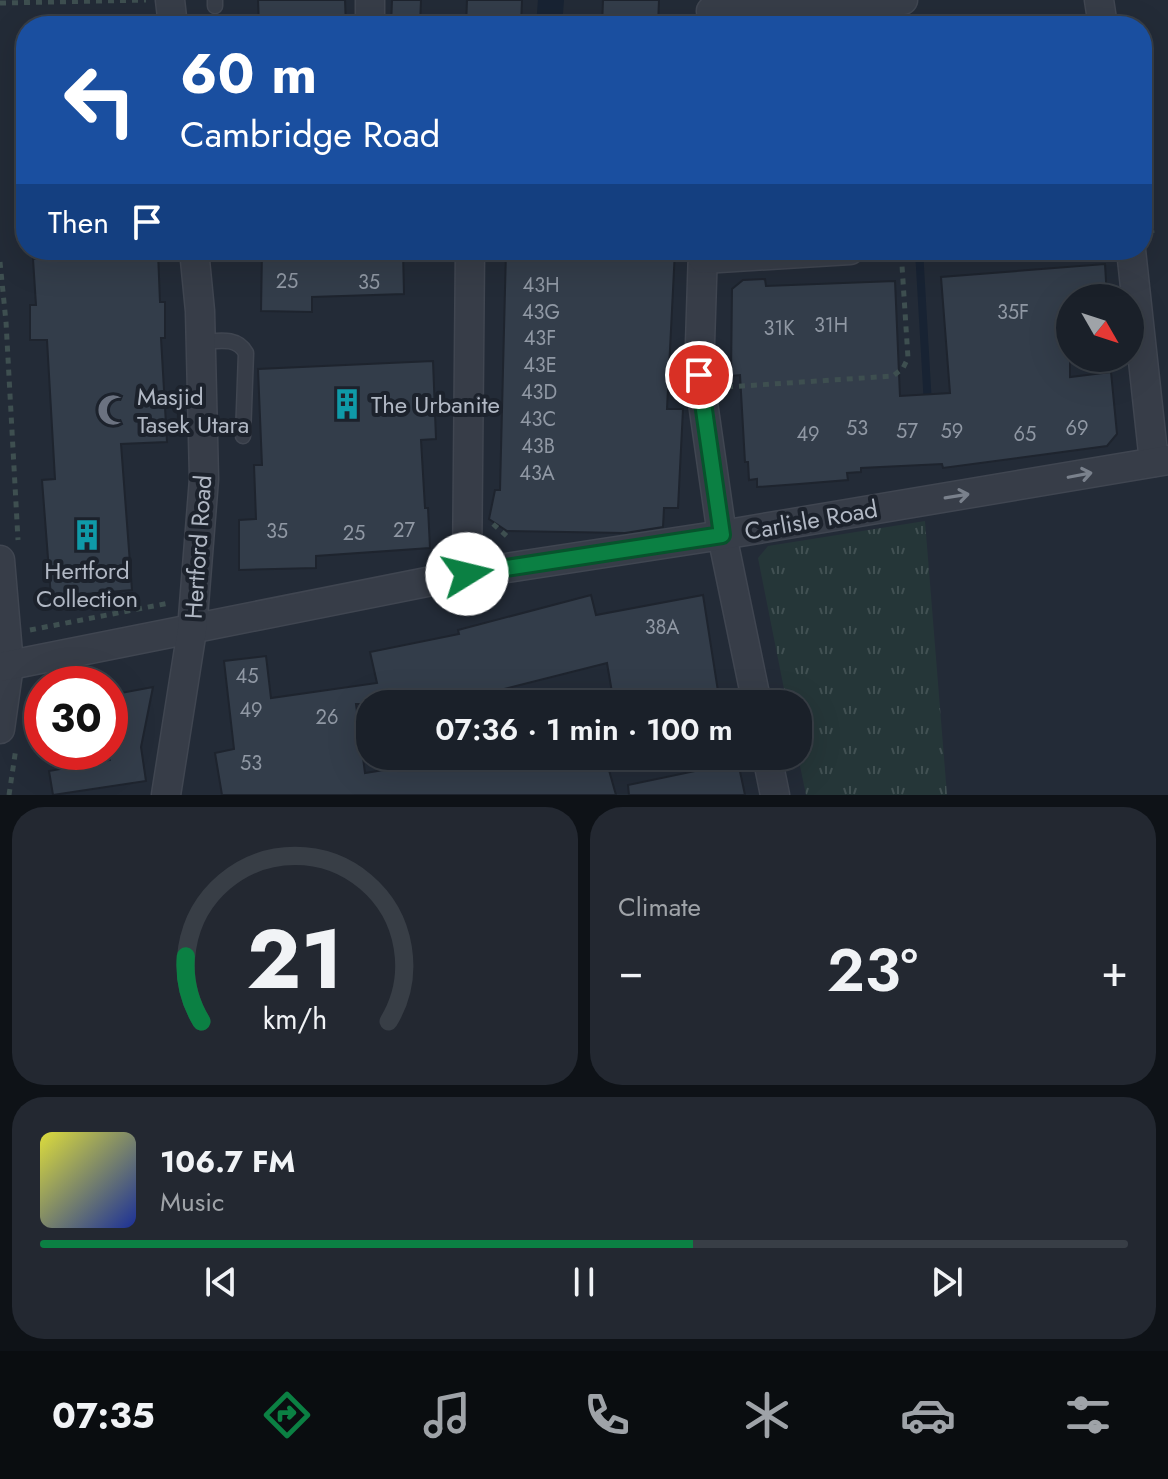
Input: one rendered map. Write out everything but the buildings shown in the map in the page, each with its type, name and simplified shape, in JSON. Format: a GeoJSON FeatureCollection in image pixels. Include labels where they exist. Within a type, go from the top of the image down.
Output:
{"type":"FeatureCollection","features":[{"type":"Feature","properties":{"kind":"street"},"geometry":{"type":"LineString","coordinates":[[711,12],[903,0]]}},
{"type":"Feature","properties":{"kind":"street","name":"Hertford Road"},"geometry":{"type":"LineString","coordinates":[[166,795],[192,630],[204,479],[201,342],[195,260]]}},
{"type":"Feature","properties":{"kind":"street"},"geometry":{"type":"LineString","coordinates":[[467,574],[470,260]]}},
{"type":"Feature","properties":{"kind":"street"},"geometry":{"type":"LineString","coordinates":[[703,260],[699,375],[722,535],[754,690]]}},
{"type":"Feature","properties":{"kind":"street","name":"Carlisle Road"},"geometry":{"type":"LineString","coordinates":[[13,664],[467,574],[722,535],[1161,461],[1132,260]]}},
{"type":"Feature","properties":{"kind":"street"},"geometry":{"type":"LineString","coordinates":[[0,729],[13,664],[9,553]]}},
{"type":"Feature","properties":{"kind":"street"},"geometry":{"type":"LineString","coordinates":[[770,770],[775,795]]}},
{"type":"Feature","properties":{"kind":"lane"},"geometry":{"type":"LineString","coordinates":[[201,342],[235,341],[246,353],[243,436]]}},
{"type":"Feature","properties":{"kind":"path"},"geometry":{"type":"LineString","coordinates":[[0,3],[144,0],[171,10]]}},
{"type":"Feature","properties":{"kind":"path"},"geometry":{"type":"LineString","coordinates":[[719,388],[893,376],[903,368],[908,358],[902,260]]}},
{"type":"Feature","properties":{"kind":"path"},"geometry":{"type":"LineString","coordinates":[[0,262],[6,322],[9,553]]}},
{"type":"Feature","properties":{"kind":"path"},"geometry":{"type":"LineString","coordinates":[[13,664],[26,617]]}},
{"type":"Feature","properties":{"kind":"green space"},"geometry":{"type":"Polygon","coordinates":[[[925,521],[947,795],[806,795],[801,770],[812,770],[812,690],[784,690],[758,558],[768,546],[925,521]]]}},
{"type":"Feature","properties":{"kind":"water"},"geometry":{"type":"Polygon","coordinates":[[[538,0],[564,0],[563,16],[537,16],[538,0]]]}},
{"type":"Feature","properties":{"kind":"waterway"},"geometry":{"type":"LineString","coordinates":[[920,260],[928,405]]}},
{"type":"Feature","properties":{"kind":"place","name":"The Urbanite"},"geometry":{"type":"Point","coordinates":[347,404]}},
{"type":"Feature","properties":{"kind":"place","name":"Masjid Tasek Utara"},"geometry":{"type":"Point","coordinates":[113,410]}},
{"type":"Feature","properties":{"kind":"place","name":"Hertford Collection"},"geometry":{"type":"Point","coordinates":[87,535]}},
{"type":"Feature","properties":{"kind":"route"},"geometry":{"type":"LineString","coordinates":[[467,574],[722,535],[699,375]]}}]}
